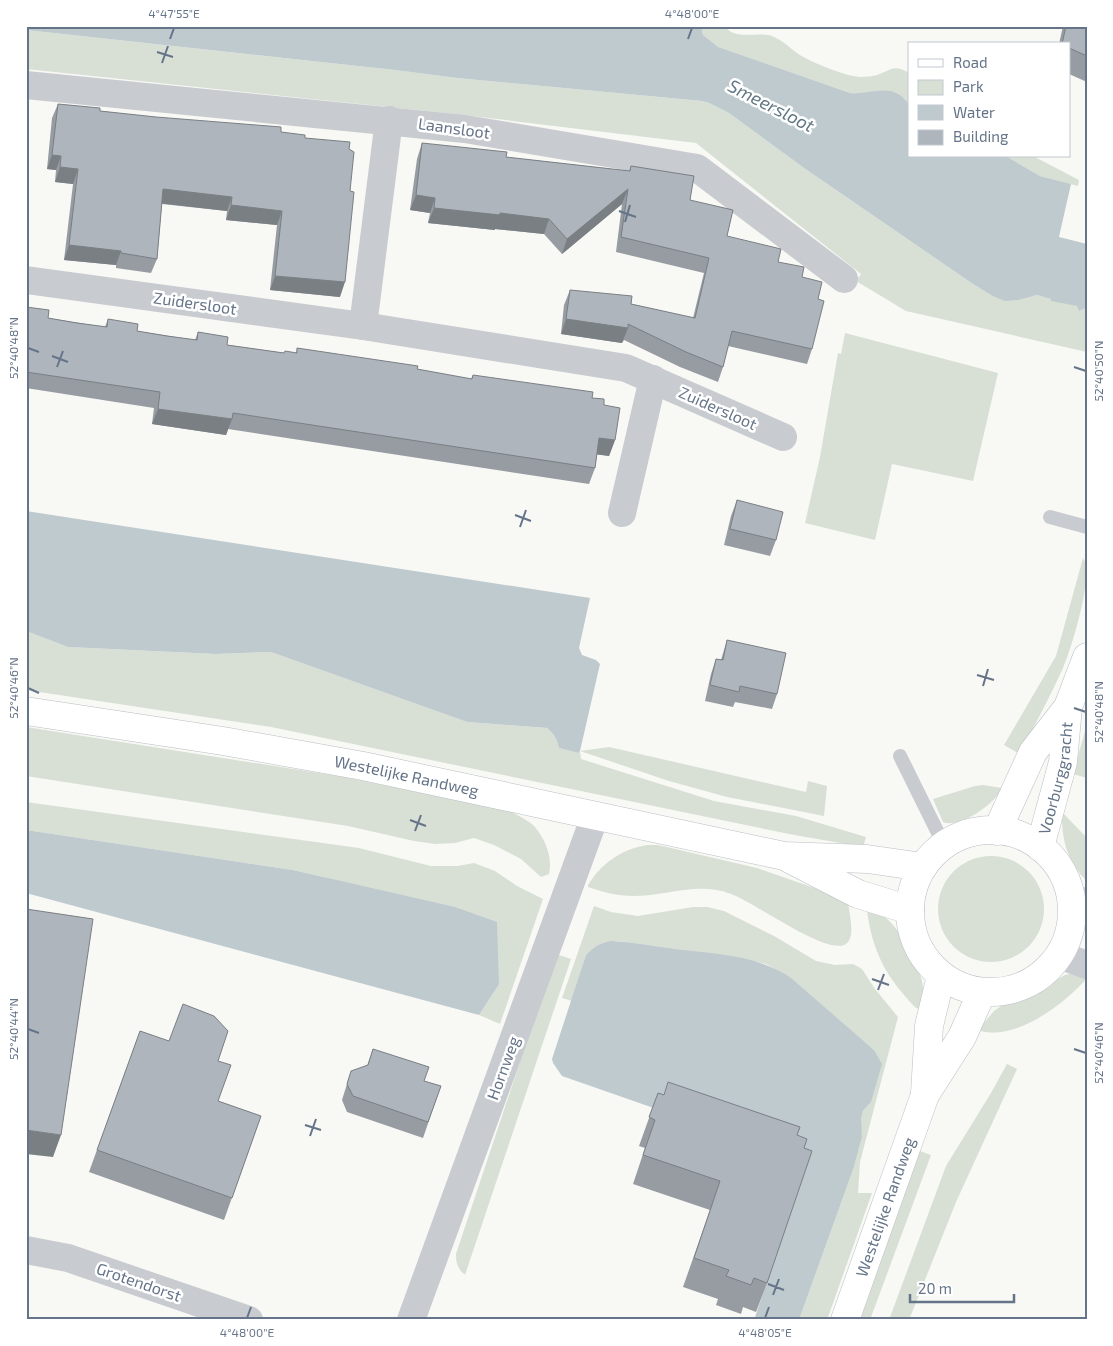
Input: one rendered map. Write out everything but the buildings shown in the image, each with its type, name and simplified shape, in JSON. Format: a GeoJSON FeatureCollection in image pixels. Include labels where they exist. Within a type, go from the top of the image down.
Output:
{"type":"FeatureCollection","features":[{"type":"Feature","properties":{"kind":"street","name":"Laansloot"},"geometry":{"type":"LineString","coordinates":[[26,85],[465,129],[697,168],[844,279]]}},
{"type":"Feature","properties":{"kind":"street"},"geometry":{"type":"LineString","coordinates":[[363,326],[388,120]]}},
{"type":"Feature","properties":{"kind":"street","name":"Zuidersloot"},"geometry":{"type":"LineString","coordinates":[[26,280],[363,326],[626,368],[783,437]]}},
{"type":"Feature","properties":{"kind":"street"},"geometry":{"type":"LineString","coordinates":[[622,513],[653,379]]}},
{"type":"Feature","properties":{"kind":"street","name":"Voorburggracht"},"geometry":{"type":"LineString","coordinates":[[1040,847],[1063,762],[1068,707],[1087,657]]}},
{"type":"Feature","properties":{"kind":"street","name":"Voorburggracht"},"geometry":{"type":"LineString","coordinates":[[997,831],[1033,752],[1068,707]]}},
{"type":"Feature","properties":{"kind":"street","name":"Westelijke Randweg"},"geometry":{"type":"LineString","coordinates":[[26,711],[223,741],[362,766],[784,856],[867,859],[923,867]]}},
{"type":"Feature","properties":{"kind":"street","name":"Hornweg"},"geometry":{"type":"LineString","coordinates":[[411,1320],[595,816]]}},
{"type":"Feature","properties":{"kind":"street"},"geometry":{"type":"LineString","coordinates":[[997,831],[1020,836],[1040,847],[1054,862],[1079,901],[1071,919],[1067,938],[1059,955],[1044,972],[1026,984],[1004,991],[982,992],[960,987],[941,976],[928,962],[918,947],[912,929],[911,895],[923,867],[944,845],[969,833],[997,831]]}},
{"type":"Feature","properties":{"kind":"street","name":"Westelijke Randweg"},"geometry":{"type":"LineString","coordinates":[[784,856],[858,894],[910,910]]}},
{"type":"Feature","properties":{"kind":"street"},"geometry":{"type":"LineString","coordinates":[[1059,955],[1087,964]]}},
{"type":"Feature","properties":{"kind":"street","name":"Westelijke Randweg"},"geometry":{"type":"LineString","coordinates":[[925,1095],[929,1026],[941,976]]}},
{"type":"Feature","properties":{"kind":"street","name":"Westelijke Randweg"},"geometry":{"type":"LineString","coordinates":[[844,1320],[925,1095],[962,1037],[982,992]]}},
{"type":"Feature","properties":{"kind":"street","name":"Grotendorst"},"geometry":{"type":"LineString","coordinates":[[26,1250],[68,1258],[249,1320]]}},
{"type":"Feature","properties":{"kind":"lane"},"geometry":{"type":"LineString","coordinates":[[1050,517],[1087,527]]}},
{"type":"Feature","properties":{"kind":"lane"},"geometry":{"type":"LineString","coordinates":[[900,756],[944,845]]}},
{"type":"Feature","properties":{"kind":"green space"},"geometry":{"type":"Polygon","coordinates":[[[701,26],[725,26],[734,33],[772,36],[810,60],[856,77],[875,75],[896,68],[904,70],[908,72],[908,103],[900,96],[850,93],[717,47],[703,35],[701,26]]]}},
{"type":"Feature","properties":{"kind":"green space"},"geometry":{"type":"Polygon","coordinates":[[[26,30],[457,78],[709,103],[729,113],[804,168],[970,282],[1019,300],[1037,295],[1078,306],[1079,310],[1087,307],[1087,352],[906,311],[856,281],[861,274],[696,143],[455,114],[26,69],[26,30]]]}},
{"type":"Feature","properties":{"kind":"green space"},"geometry":{"type":"Polygon","coordinates":[[[1009,158],[1037,158],[1079,180],[1078,186],[1040,176],[1009,158]]]}},
{"type":"Feature","properties":{"kind":"green space"},"geometry":{"type":"Polygon","coordinates":[[[845,333],[998,373],[973,481],[892,464],[875,540],[805,523],[820,457],[838,353],[841,354],[845,333]]]}},
{"type":"Feature","properties":{"kind":"green space"},"geometry":{"type":"Polygon","coordinates":[[[1083,558],[1086,566],[1084,595],[1071,645],[1058,679],[1020,754],[1004,745],[1056,656],[1083,558]]]}},
{"type":"Feature","properties":{"kind":"green space"},"geometry":{"type":"Polygon","coordinates":[[[26,631],[68,647],[216,654],[271,652],[467,722],[547,728],[555,737],[559,748],[578,753],[580,751],[581,759],[714,801],[796,816],[866,837],[863,847],[789,834],[271,727],[26,690],[26,631]]]}},
{"type":"Feature","properties":{"kind":"green space"},"geometry":{"type":"Polygon","coordinates":[[[1087,724],[1087,778],[1073,774],[1087,724]]]}},
{"type":"Feature","properties":{"kind":"green space"},"geometry":{"type":"Polygon","coordinates":[[[26,727],[344,777],[510,811],[532,824],[542,836],[549,855],[549,874],[541,877],[521,859],[494,845],[474,838],[455,843],[435,844],[348,826],[26,776],[26,727]]]}},
{"type":"Feature","properties":{"kind":"green space"},"geometry":{"type":"Polygon","coordinates":[[[609,747],[806,792],[808,781],[827,786],[824,816],[727,797],[669,781],[580,751],[609,747]]]}},
{"type":"Feature","properties":{"kind":"green space"},"geometry":{"type":"Polygon","coordinates":[[[983,785],[1002,788],[993,801],[977,813],[959,822],[943,822],[933,799],[983,785]]]}},
{"type":"Feature","properties":{"kind":"green space"},"geometry":{"type":"Polygon","coordinates":[[[26,802],[359,848],[431,866],[457,866],[474,863],[495,871],[517,886],[543,899],[500,1024],[479,1015],[499,983],[328,878],[293,870],[26,830],[26,802]]]}},
{"type":"Feature","properties":{"kind":"green space"},"geometry":{"type":"Polygon","coordinates":[[[1062,812],[1087,838],[1087,881],[1070,858],[1064,840],[1062,812]]]}},
{"type":"Feature","properties":{"kind":"green space"},"geometry":{"type":"Polygon","coordinates":[[[647,845],[658,845],[757,868],[846,899],[851,919],[850,938],[844,945],[821,942],[805,935],[742,899],[719,890],[694,889],[633,896],[599,891],[588,887],[599,870],[620,854],[647,845]]]}},
{"type":"Feature","properties":{"kind":"green space"},"geometry":{"type":"Polygon","coordinates":[[[991,856],[1011,860],[1028,872],[1040,889],[1044,909],[1040,929],[1028,946],[1011,958],[991,962],[971,958],[954,946],[942,929],[938,909],[942,889],[954,872],[971,860],[991,856]]]}},
{"type":"Feature","properties":{"kind":"green space"},"geometry":{"type":"Polygon","coordinates":[[[594,906],[611,912],[638,916],[693,907],[707,907],[724,911],[774,936],[816,961],[835,965],[853,964],[862,969],[875,989],[898,1017],[860,1162],[858,1193],[872,1193],[827,1320],[799,1320],[854,1167],[862,1137],[860,1118],[871,1102],[874,1050],[781,972],[766,964],[728,956],[617,941],[586,955],[572,1001],[562,998],[594,906]]]}},
{"type":"Feature","properties":{"kind":"green space"},"geometry":{"type":"Polygon","coordinates":[[[867,911],[879,913],[886,918],[906,943],[922,981],[921,1009],[916,1008],[889,975],[877,953],[867,911]]]}},
{"type":"Feature","properties":{"kind":"green space"},"geometry":{"type":"Polygon","coordinates":[[[556,954],[571,959],[465,1275],[458,1266],[456,1254],[556,954]]]}},
{"type":"Feature","properties":{"kind":"green space"},"geometry":{"type":"Polygon","coordinates":[[[1074,973],[1087,978],[1066,999],[1037,1019],[1007,1031],[992,1033],[978,1030],[994,1011],[1001,1006],[1022,999],[1065,975],[1074,973]]]}},
{"type":"Feature","properties":{"kind":"green space"},"geometry":{"type":"Polygon","coordinates":[[[1007,1064],[1017,1069],[956,1202],[909,1320],[889,1320],[946,1166],[1007,1064]]]}},
{"type":"Feature","properties":{"kind":"green space"},"geometry":{"type":"Polygon","coordinates":[[[920,1151],[931,1155],[870,1320],[860,1320],[920,1151]]]}},
{"type":"Feature","properties":{"kind":"water","name":"Smeersloot"},"geometry":{"type":"Polygon","coordinates":[[[26,26],[701,26],[703,35],[718,47],[850,93],[889,91],[903,97],[908,103],[908,158],[1009,158],[1040,176],[1071,184],[1059,237],[1087,244],[1087,307],[1079,311],[1077,306],[1051,301],[1051,299],[1037,295],[1019,300],[1005,301],[993,296],[804,168],[729,113],[702,101],[457,78],[26,30],[26,26]]]}},
{"type":"Feature","properties":{"kind":"water"},"geometry":{"type":"Polygon","coordinates":[[[26,511],[590,598],[579,648],[582,655],[596,660],[600,664],[580,751],[578,753],[559,748],[552,732],[547,728],[467,722],[271,652],[216,654],[68,647],[26,631],[26,511]]]}},
{"type":"Feature","properties":{"kind":"water"},"geometry":{"type":"Polygon","coordinates":[[[26,830],[293,870],[455,907],[497,922],[499,984],[479,1015],[26,893],[26,830]]]}},
{"type":"Feature","properties":{"kind":"water"},"geometry":{"type":"Polygon","coordinates":[[[611,941],[721,954],[765,964],[791,978],[874,1050],[882,1064],[871,1102],[863,1111],[861,1118],[862,1137],[854,1167],[799,1320],[754,1320],[808,1162],[562,1076],[553,1063],[552,1059],[586,955],[597,946],[611,941]]]}}]}
